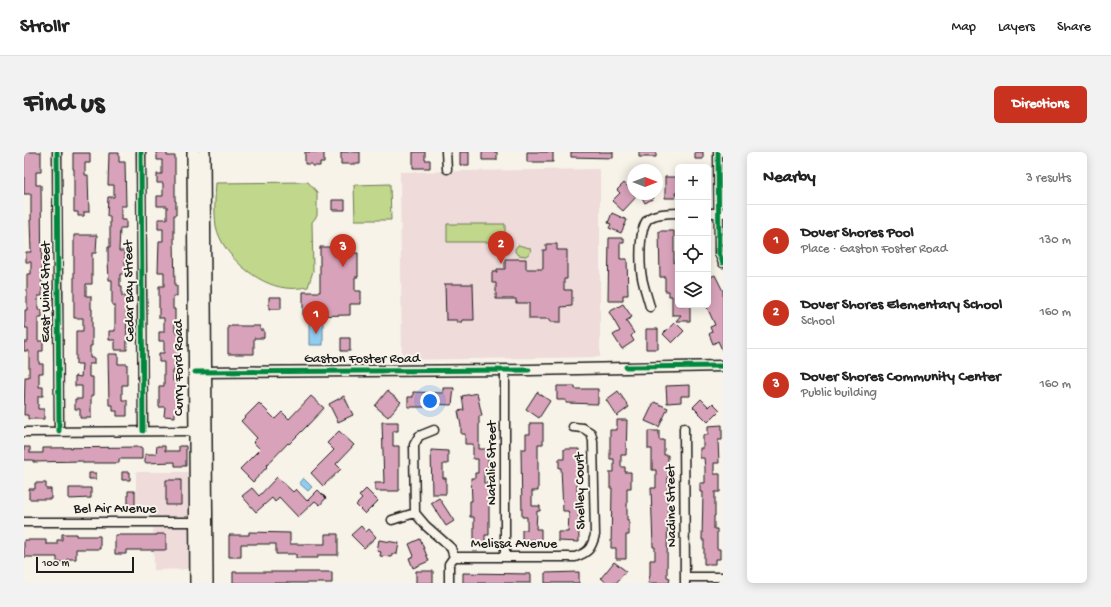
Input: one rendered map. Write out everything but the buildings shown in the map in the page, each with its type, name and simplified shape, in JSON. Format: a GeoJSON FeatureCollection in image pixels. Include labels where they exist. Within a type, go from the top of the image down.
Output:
{"type":"FeatureCollection","features":[{"type":"Feature","properties":{"kind":"main road","name":"Curry Ford Road"},"geometry":{"type":"LineString","coordinates":[[193,152],[200,372]]}},
{"type":"Feature","properties":{"kind":"main road","name":"Curry Ford Road"},"geometry":{"type":"LineString","coordinates":[[204,152],[200,431],[201,522],[207,583]]}},
{"type":"Feature","properties":{"kind":"main road","name":"Curry Ford Road"},"geometry":{"type":"LineString","coordinates":[[196,583],[201,522]]}},
{"type":"Feature","properties":{"kind":"street","name":"East Wind Street"},"geometry":{"type":"LineString","coordinates":[[57,152],[59,431]]}},
{"type":"Feature","properties":{"kind":"street","name":"Cedar Bay Street"},"geometry":{"type":"LineString","coordinates":[[141,152],[143,430]]}},
{"type":"Feature","properties":{"kind":"street"},"geometry":{"type":"LineString","coordinates":[[446,152],[447,169]]}},
{"type":"Feature","properties":{"kind":"street"},"geometry":{"type":"LineString","coordinates":[[718,152],[721,213],[719,253],[723,262]]}},
{"type":"Feature","properties":{"kind":"street"},"geometry":{"type":"LineString","coordinates":[[650,307],[641,271],[641,242],[643,229],[648,219],[664,213],[675,213]]}},
{"type":"Feature","properties":{"kind":"street","name":"Gaston Foster Road"},"geometry":{"type":"LineString","coordinates":[[200,372],[505,370],[723,366]]}},
{"type":"Feature","properties":{"kind":"street","name":"Natalie Street"},"geometry":{"type":"LineString","coordinates":[[505,370],[505,557]]}},
{"type":"Feature","properties":{"kind":"street","name":"Shelley Court"},"geometry":{"type":"LineString","coordinates":[[573,426],[583,428],[591,433],[593,441],[595,535],[592,547],[585,553],[576,557]]}},
{"type":"Feature","properties":{"kind":"street","name":"Nadine Street"},"geometry":{"type":"LineString","coordinates":[[684,428],[686,580]]}},
{"type":"Feature","properties":{"kind":"street"},"geometry":{"type":"LineString","coordinates":[[24,432],[143,430],[200,431]]}},
{"type":"Feature","properties":{"kind":"street"},"geometry":{"type":"LineString","coordinates":[[434,430],[419,436],[414,445],[415,513],[426,526],[451,548],[454,557],[449,564],[449,583]]}},
{"type":"Feature","properties":{"kind":"street"},"geometry":{"type":"LineString","coordinates":[[392,520],[415,513]]}},
{"type":"Feature","properties":{"kind":"street","name":"Bel Air Avenue"},"geometry":{"type":"LineString","coordinates":[[24,522],[201,522]]}},
{"type":"Feature","properties":{"kind":"street","name":"Melissa Avenue"},"geometry":{"type":"LineString","coordinates":[[454,557],[576,557]]}},
{"type":"Feature","properties":{"kind":"street"},"geometry":{"type":"LineString","coordinates":[[686,580],[723,577]]}},
{"type":"Feature","properties":{"kind":"shaded area"},"geometry":{"type":"Polygon","coordinates":[[[600,169],[600,357],[402,360],[400,172],[600,169]]]}},
{"type":"Feature","properties":{"kind":"shaded area"},"geometry":{"type":"Polygon","coordinates":[[[136,472],[188,472],[189,569],[154,570],[153,514],[136,514],[136,472]]]}},
{"type":"Feature","properties":{"kind":"green space"},"geometry":{"type":"Polygon","coordinates":[[[308,182],[317,192],[317,216],[312,222],[313,271],[308,287],[286,288],[275,286],[253,275],[242,267],[225,248],[216,226],[216,183],[308,182]]]}},
{"type":"Feature","properties":{"kind":"green space"},"geometry":{"type":"Polygon","coordinates":[[[390,184],[391,220],[355,220],[354,185],[390,184]]]}},
{"type":"Feature","properties":{"kind":"green space"},"geometry":{"type":"Polygon","coordinates":[[[447,224],[505,224],[505,242],[447,242],[447,224]]]}},
{"type":"Feature","properties":{"kind":"green space"},"geometry":{"type":"Polygon","coordinates":[[[518,245],[530,248],[531,252],[526,256],[519,255],[515,252],[518,245]]]}},
{"type":"Feature","properties":{"kind":"water"},"geometry":{"type":"Polygon","coordinates":[[[309,323],[323,323],[323,345],[309,345],[309,323]]]}},
{"type":"Feature","properties":{"kind":"water"},"geometry":{"type":"Polygon","coordinates":[[[303,478],[312,487],[308,491],[299,483],[303,478]]]}},
{"type":"Feature","properties":{"kind":"cycle path"},"geometry":{"type":"LineString","coordinates":[[57,152],[59,431]]}},
{"type":"Feature","properties":{"kind":"cycle path"},"geometry":{"type":"LineString","coordinates":[[141,152],[143,431]]}},
{"type":"Feature","properties":{"kind":"cycle path"},"geometry":{"type":"LineString","coordinates":[[718,152],[719,253],[723,263]]}},
{"type":"Feature","properties":{"kind":"cycle path"},"geometry":{"type":"LineString","coordinates":[[626,367],[723,366]]}},
{"type":"Feature","properties":{"kind":"cycle path"},"geometry":{"type":"LineString","coordinates":[[195,372],[529,370]]}},
{"type":"Feature","properties":{"kind":"place","name":"Dover Shores Elementary School"},"geometry":{"type":"Point","coordinates":[501,264]}},
{"type":"Feature","properties":{"kind":"place","name":"Dover Shores Community Center"},"geometry":{"type":"Point","coordinates":[343,267]}},
{"type":"Feature","properties":{"kind":"place","name":"Dover Shores Pool"},"geometry":{"type":"Point","coordinates":[316,334]}}]}
